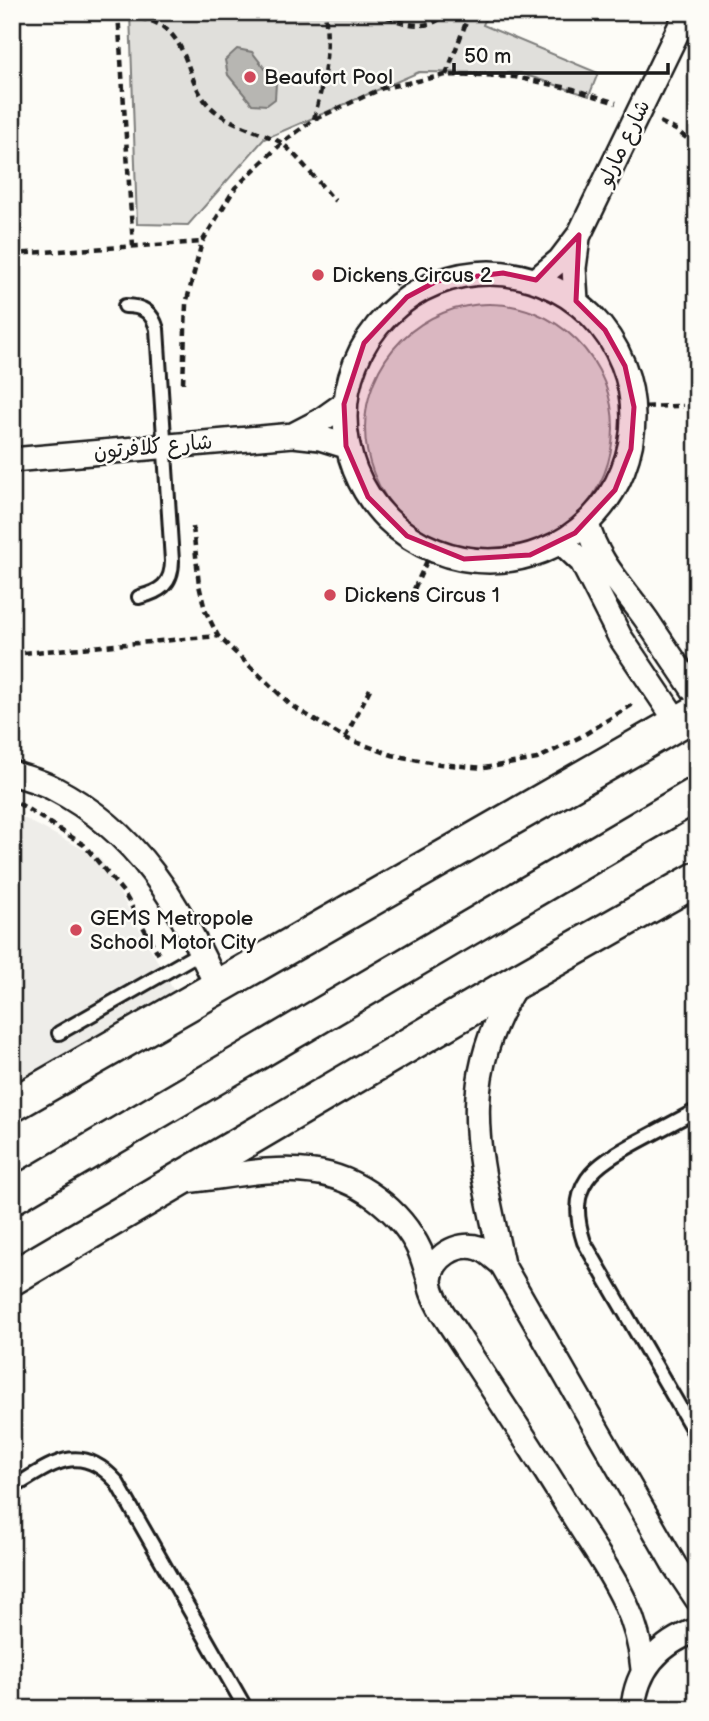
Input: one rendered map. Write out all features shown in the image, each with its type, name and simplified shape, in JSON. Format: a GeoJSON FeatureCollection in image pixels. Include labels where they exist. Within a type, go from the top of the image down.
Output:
{"type":"FeatureCollection","features":[{"type":"Feature","properties":{"kind":"main road"},"geometry":{"type":"LineString","coordinates":[[12,1105],[687,717]]}},
{"type":"Feature","properties":{"kind":"main road"},"geometry":{"type":"LineString","coordinates":[[12,1197],[697,794]]}},
{"type":"Feature","properties":{"kind":"main road"},"geometry":{"type":"LineString","coordinates":[[12,1278],[519,980],[697,879]]}},
{"type":"Feature","properties":{"kind":"street","name":"شارع مارلو"},"geometry":{"type":"LineString","coordinates":[[536,280],[560,260],[579,235],[687,12]]}},
{"type":"Feature","properties":{"kind":"street","name":"شارع مارلو"},"geometry":{"type":"LineString","coordinates":[[576,301],[574,268],[579,235]]}},
{"type":"Feature","properties":{"kind":"street"},"geometry":{"type":"LineString","coordinates":[[503,273],[536,280],[576,301],[605,330],[625,366],[634,407],[631,450],[615,490],[587,523],[561,542],[530,555],[497,561],[464,559],[432,550],[407,536],[386,518],[355,472],[346,446],[344,404],[351,373],[363,343],[383,318],[407,297],[437,281],[470,274],[503,273]]}},
{"type":"Feature","properties":{"kind":"street","name":"شارع كلافرتون"},"geometry":{"type":"LineString","coordinates":[[293,435],[344,404]]}},
{"type":"Feature","properties":{"kind":"street","name":"شارع كلافرتون"},"geometry":{"type":"LineString","coordinates":[[12,460],[293,435],[320,438],[346,446]]}},
{"type":"Feature","properties":{"kind":"street"},"geometry":{"type":"LineString","coordinates":[[587,523],[592,542],[601,559],[644,616],[697,695]]}},
{"type":"Feature","properties":{"kind":"street"},"geometry":{"type":"LineString","coordinates":[[561,542],[582,562],[620,637],[657,690],[687,717]]}},
{"type":"Feature","properties":{"kind":"street"},"geometry":{"type":"LineString","coordinates":[[12,773],[51,786],[92,810],[127,840],[164,886],[218,988]]}},
{"type":"Feature","properties":{"kind":"street"},"geometry":{"type":"LineString","coordinates":[[519,980],[491,1033],[477,1090],[479,1150],[502,1265],[697,1599]]}},
{"type":"Feature","properties":{"kind":"street"},"geometry":{"type":"LineString","coordinates":[[175,1182],[280,1170],[314,1172],[347,1181],[376,1198],[401,1221],[419,1250],[442,1312],[536,1454],[626,1603],[638,1630],[643,1670]]}},
{"type":"Feature","properties":{"kind":"street"},"geometry":{"type":"LineString","coordinates":[[430,1282],[435,1265],[446,1253],[462,1246],[479,1248],[502,1265]]}},
{"type":"Feature","properties":{"kind":"street"},"geometry":{"type":"LineString","coordinates":[[633,1709],[634,1693],[643,1670],[658,1650],[678,1636],[697,1630]]}},
{"type":"Feature","properties":{"kind":"lane"},"geometry":{"type":"LineString","coordinates":[[125,306],[147,310],[158,329],[172,572],[168,583],[159,591],[139,597]]}},
{"type":"Feature","properties":{"kind":"lane"},"geometry":{"type":"LineString","coordinates":[[59,1033],[201,952]]}},
{"type":"Feature","properties":{"kind":"lane"},"geometry":{"type":"LineString","coordinates":[[697,1110],[605,1160],[587,1180],[578,1206],[578,1224],[584,1242],[697,1437]]}},
{"type":"Feature","properties":{"kind":"lane"},"geometry":{"type":"LineString","coordinates":[[12,1488],[51,1465],[68,1459],[87,1459],[104,1467],[116,1481],[246,1709]]}},
{"type":"Feature","properties":{"kind":"path"},"geometry":{"type":"LineString","coordinates":[[313,120],[327,65],[325,12]]}},
{"type":"Feature","properties":{"kind":"path"},"geometry":{"type":"LineString","coordinates":[[376,12],[402,24],[416,25],[430,23],[443,17],[446,12]]}},
{"type":"Feature","properties":{"kind":"path"},"geometry":{"type":"LineString","coordinates":[[446,75],[470,12]]}},
{"type":"Feature","properties":{"kind":"path"},"geometry":{"type":"LineString","coordinates":[[118,15],[133,246]]}},
{"type":"Feature","properties":{"kind":"path"},"geometry":{"type":"LineString","coordinates":[[92,16],[135,17],[161,26],[174,36],[183,50],[206,102],[223,116],[247,129],[282,143],[335,201]]}},
{"type":"Feature","properties":{"kind":"path"},"geometry":{"type":"LineString","coordinates":[[183,384],[186,304],[202,242],[235,188],[282,143],[313,120],[383,88],[446,75],[515,77],[573,89],[639,111],[676,130],[697,146]]}},
{"type":"Feature","properties":{"kind":"path"},"geometry":{"type":"LineString","coordinates":[[12,254],[202,242]]}},
{"type":"Feature","properties":{"kind":"path"},"geometry":{"type":"LineString","coordinates":[[386,271],[407,297]]}},
{"type":"Feature","properties":{"kind":"path"},"geometry":{"type":"LineString","coordinates":[[634,407],[683,406]]}},
{"type":"Feature","properties":{"kind":"path"},"geometry":{"type":"LineString","coordinates":[[192,524],[199,585],[205,610],[218,636],[292,706],[345,737],[392,755],[440,764],[484,768],[537,759],[582,736],[657,690]]}},
{"type":"Feature","properties":{"kind":"path"},"geometry":{"type":"LineString","coordinates":[[409,600],[432,550]]}},
{"type":"Feature","properties":{"kind":"path"},"geometry":{"type":"LineString","coordinates":[[12,654],[218,636]]}},
{"type":"Feature","properties":{"kind":"path"},"geometry":{"type":"LineString","coordinates":[[345,737],[372,685]]}},
{"type":"Feature","properties":{"kind":"path"},"geometry":{"type":"LineString","coordinates":[[12,801],[84,845],[124,893],[168,971]]}},
{"type":"Feature","properties":{"kind":"highlighted area"},"geometry":{"type":"Polygon","coordinates":[[[579,235],[576,301],[605,330],[625,366],[634,407],[631,449],[615,490],[575,533],[530,555],[464,559],[407,536],[368,497],[346,446],[344,404],[364,343],[407,297],[437,281],[503,273],[536,280],[579,235]]]}},
{"type":"Feature","properties":{"kind":"shaded area"},"geometry":{"type":"Polygon","coordinates":[[[130,12],[488,12],[483,25],[598,73],[589,96],[520,73],[419,72],[264,139],[188,225],[137,224],[130,12]]]}},
{"type":"Feature","properties":{"kind":"shaded area","name":"Beaufort Pool"},"geometry":{"type":"Polygon","coordinates":[[[237,49],[252,52],[276,83],[275,99],[267,105],[252,104],[228,75],[225,60],[237,49]]]}},
{"type":"Feature","properties":{"kind":"shaded area"},"geometry":{"type":"Polygon","coordinates":[[[489,304],[513,306],[536,313],[577,340],[604,381],[611,404],[611,452],[604,475],[577,516],[536,543],[513,550],[489,552],[465,550],[442,543],[401,516],[374,475],[367,452],[365,428],[367,404],[374,381],[401,340],[442,313],[465,306],[489,304]]]}},
{"type":"Feature","properties":{"kind":"shaded area","name":"GEMS Metropole School Motor City"},"geometry":{"type":"Polygon","coordinates":[[[12,812],[100,858],[180,1002],[12,1093],[12,812]]]}},
{"type":"Feature","properties":{"kind":"place","name":"Beaufort Pool"},"geometry":{"type":"Point","coordinates":[250,77]}},
{"type":"Feature","properties":{"kind":"place","name":"Dickens Circus 2"},"geometry":{"type":"Point","coordinates":[318,275]}},
{"type":"Feature","properties":{"kind":"place","name":"Dickens Circus 1"},"geometry":{"type":"Point","coordinates":[330,595]}},
{"type":"Feature","properties":{"kind":"place","name":"GEMS Metropole School Motor City"},"geometry":{"type":"Point","coordinates":[76,930]}}]}
